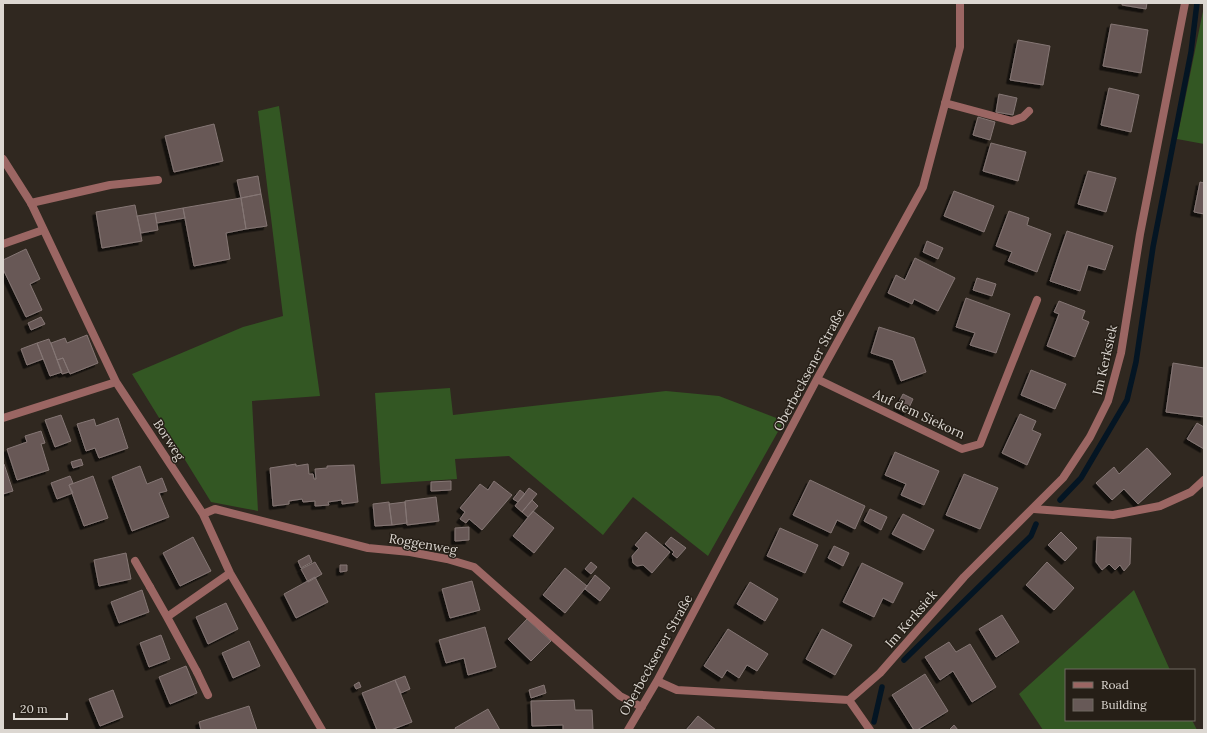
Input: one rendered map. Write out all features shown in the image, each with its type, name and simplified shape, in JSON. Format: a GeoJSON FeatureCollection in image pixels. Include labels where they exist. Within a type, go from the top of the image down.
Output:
{"type":"FeatureCollection","features":[{"type":"Feature","properties":{"kind":"street","name":"Oberbecksener Straße"},"geometry":{"type":"LineString","coordinates":[[628,730],[657,681],[817,379],[923,187],[960,47],[960,3]]}},
{"type":"Feature","properties":{"kind":"street","name":"Im Kerksiek"},"geometry":{"type":"LineString","coordinates":[[849,700],[880,672],[964,577],[1034,509],[1063,478],[1090,437],[1108,401],[1121,353],[1140,234],[1185,3]]}},
{"type":"Feature","properties":{"kind":"street"},"geometry":{"type":"LineString","coordinates":[[945,103],[1012,121],[1023,117],[1029,111]]}},
{"type":"Feature","properties":{"kind":"street","name":"Borweg"},"geometry":{"type":"LineString","coordinates":[[3,159],[32,203],[43,230],[116,382],[203,514],[230,573],[322,730]]}},
{"type":"Feature","properties":{"kind":"street"},"geometry":{"type":"LineString","coordinates":[[32,203],[110,185],[158,180]]}},
{"type":"Feature","properties":{"kind":"street"},"geometry":{"type":"LineString","coordinates":[[3,244],[43,230]]}},
{"type":"Feature","properties":{"kind":"street","name":"Auf dem Siekorn"},"geometry":{"type":"LineString","coordinates":[[817,379],[962,449],[980,444],[1037,300]]}},
{"type":"Feature","properties":{"kind":"street"},"geometry":{"type":"LineString","coordinates":[[3,418],[116,382]]}},
{"type":"Feature","properties":{"kind":"street"},"geometry":{"type":"LineString","coordinates":[[1034,509],[1113,515],[1160,506],[1191,492],[1204,480]]}},
{"type":"Feature","properties":{"kind":"street","name":"Roggenweg"},"geometry":{"type":"LineString","coordinates":[[203,514],[215,509],[368,548],[440,557],[474,567],[620,696],[642,706]]}},
{"type":"Feature","properties":{"kind":"street"},"geometry":{"type":"LineString","coordinates":[[135,561],[197,672],[208,695]]}},
{"type":"Feature","properties":{"kind":"street"},"geometry":{"type":"LineString","coordinates":[[167,617],[230,573]]}},
{"type":"Feature","properties":{"kind":"street"},"geometry":{"type":"LineString","coordinates":[[657,681],[677,690],[849,700],[870,730]]}},
{"type":"Feature","properties":{"kind":"green space"},"geometry":{"type":"Polygon","coordinates":[[[1204,6],[1204,144],[1177,139],[1204,6]]]}},
{"type":"Feature","properties":{"kind":"green space"},"geometry":{"type":"Polygon","coordinates":[[[279,106],[320,396],[252,401],[258,511],[211,502],[132,374],[243,327],[283,316],[258,111],[279,106]]]}},
{"type":"Feature","properties":{"kind":"green space"},"geometry":{"type":"Polygon","coordinates":[[[450,388],[453,415],[666,391],[719,396],[784,421],[708,556],[633,497],[603,535],[509,456],[455,459],[457,479],[381,484],[375,393],[450,388]]]}},
{"type":"Feature","properties":{"kind":"green space"},"geometry":{"type":"Polygon","coordinates":[[[1134,590],[1170,669],[1065,669],[1065,721],[1192,721],[1197,730],[1043,730],[1019,694],[1134,590]]]}},
{"type":"Feature","properties":{"kind":"building"},"geometry":{"type":"Polygon","coordinates":[[[1122,3],[1147,3],[1146,9],[1122,5],[1122,3]]]}},
{"type":"Feature","properties":{"kind":"building"},"geometry":{"type":"Polygon","coordinates":[[[1111,24],[1148,30],[1141,73],[1103,66],[1111,24]]]}},
{"type":"Feature","properties":{"kind":"building"},"geometry":{"type":"Polygon","coordinates":[[[1018,40],[1050,46],[1043,85],[1010,80],[1018,40]]]}},
{"type":"Feature","properties":{"kind":"building"},"geometry":{"type":"Polygon","coordinates":[[[1109,88],[1139,95],[1131,132],[1101,125],[1109,88]]]}},
{"type":"Feature","properties":{"kind":"building"},"geometry":{"type":"Polygon","coordinates":[[[999,94],[1017,98],[1013,115],[996,112],[999,94]]]}},
{"type":"Feature","properties":{"kind":"building"},"geometry":{"type":"Polygon","coordinates":[[[978,117],[995,122],[990,140],[973,135],[978,117]]]}},
{"type":"Feature","properties":{"kind":"building"},"geometry":{"type":"Polygon","coordinates":[[[214,124],[223,161],[174,172],[165,136],[214,124]]]}},
{"type":"Feature","properties":{"kind":"building"},"geometry":{"type":"Polygon","coordinates":[[[991,143],[1026,152],[1018,181],[983,171],[991,143]]]}},
{"type":"Feature","properties":{"kind":"building"},"geometry":{"type":"Polygon","coordinates":[[[1088,171],[1116,178],[1106,212],[1078,204],[1088,171]]]}},
{"type":"Feature","properties":{"kind":"building"},"geometry":{"type":"Polygon","coordinates":[[[258,176],[261,194],[241,198],[237,180],[258,176]]]}},
{"type":"Feature","properties":{"kind":"building"},"geometry":{"type":"Polygon","coordinates":[[[1200,182],[1204,183],[1204,214],[1194,212],[1200,182]]]}},
{"type":"Feature","properties":{"kind":"building"},"geometry":{"type":"Polygon","coordinates":[[[954,191],[994,206],[984,232],[944,216],[954,191]]]}},
{"type":"Feature","properties":{"kind":"building"},"geometry":{"type":"Polygon","coordinates":[[[261,194],[267,226],[246,229],[241,198],[261,194]]]}},
{"type":"Feature","properties":{"kind":"building"},"geometry":{"type":"Polygon","coordinates":[[[241,198],[246,229],[226,233],[230,259],[194,266],[183,208],[241,198]]]}},
{"type":"Feature","properties":{"kind":"building"},"geometry":{"type":"Polygon","coordinates":[[[135,205],[142,241],[102,248],[96,212],[135,205]]]}},
{"type":"Feature","properties":{"kind":"building"},"geometry":{"type":"Polygon","coordinates":[[[183,208],[185,218],[157,223],[155,213],[183,208]]]}},
{"type":"Feature","properties":{"kind":"building"},"geometry":{"type":"Polygon","coordinates":[[[1009,211],[1029,218],[1027,225],[1051,234],[1037,272],[1008,261],[1012,252],[996,246],[1009,211]]]}},
{"type":"Feature","properties":{"kind":"building"},"geometry":{"type":"Polygon","coordinates":[[[155,213],[158,230],[141,233],[137,216],[155,213]]]}},
{"type":"Feature","properties":{"kind":"building"},"geometry":{"type":"Polygon","coordinates":[[[1067,231],[1113,246],[1105,270],[1088,265],[1080,291],[1050,281],[1067,231]]]}},
{"type":"Feature","properties":{"kind":"building"},"geometry":{"type":"Polygon","coordinates":[[[927,241],[943,248],[938,259],[923,252],[927,241]]]}},
{"type":"Feature","properties":{"kind":"building"},"geometry":{"type":"Polygon","coordinates":[[[26,249],[40,279],[30,284],[42,310],[26,317],[3,269],[3,260],[26,249]]]}},
{"type":"Feature","properties":{"kind":"building"},"geometry":{"type":"Polygon","coordinates":[[[915,258],[955,278],[938,311],[914,299],[912,304],[888,293],[896,275],[905,280],[915,258]]]}},
{"type":"Feature","properties":{"kind":"building"},"geometry":{"type":"Polygon","coordinates":[[[977,278],[996,284],[992,296],[973,290],[977,278]]]}},
{"type":"Feature","properties":{"kind":"building"},"geometry":{"type":"Polygon","coordinates":[[[966,298],[1010,314],[996,353],[970,345],[975,333],[956,327],[966,298]]]}},
{"type":"Feature","properties":{"kind":"building"},"geometry":{"type":"Polygon","coordinates":[[[1059,301],[1085,311],[1082,319],[1089,322],[1075,357],[1047,346],[1059,314],[1054,312],[1059,301]]]}},
{"type":"Feature","properties":{"kind":"building"},"geometry":{"type":"Polygon","coordinates":[[[41,317],[45,324],[31,330],[28,323],[41,317]]]}},
{"type":"Feature","properties":{"kind":"building"},"geometry":{"type":"Polygon","coordinates":[[[879,327],[914,338],[926,372],[901,381],[893,360],[871,353],[879,327]]]}},
{"type":"Feature","properties":{"kind":"building"},"geometry":{"type":"Polygon","coordinates":[[[87,335],[98,363],[70,374],[63,358],[57,360],[51,343],[65,338],[67,343],[87,335]]]}},
{"type":"Feature","properties":{"kind":"building"},"geometry":{"type":"Polygon","coordinates":[[[49,339],[62,372],[50,376],[37,343],[49,339]]]}},
{"type":"Feature","properties":{"kind":"building"},"geometry":{"type":"Polygon","coordinates":[[[37,343],[43,359],[27,365],[21,349],[37,343]]]}},
{"type":"Feature","properties":{"kind":"building"},"geometry":{"type":"Polygon","coordinates":[[[63,358],[69,372],[62,374],[57,360],[63,358]]]}},
{"type":"Feature","properties":{"kind":"building"},"geometry":{"type":"Polygon","coordinates":[[[1173,363],[1204,368],[1204,417],[1166,412],[1173,363]]]}},
{"type":"Feature","properties":{"kind":"building"},"geometry":{"type":"Polygon","coordinates":[[[1031,370],[1066,384],[1055,409],[1021,395],[1031,370]]]}},
{"type":"Feature","properties":{"kind":"building"},"geometry":{"type":"Polygon","coordinates":[[[903,394],[913,399],[907,412],[897,406],[903,394]]]}},
{"type":"Feature","properties":{"kind":"building"},"geometry":{"type":"Polygon","coordinates":[[[1020,414],[1036,421],[1032,430],[1041,434],[1027,465],[1002,453],[1020,414]]]}},
{"type":"Feature","properties":{"kind":"building"},"geometry":{"type":"Polygon","coordinates":[[[61,415],[71,441],[55,447],[45,420],[61,415]]]}},
{"type":"Feature","properties":{"kind":"building"},"geometry":{"type":"Polygon","coordinates":[[[118,418],[128,448],[99,458],[95,448],[86,451],[77,424],[94,419],[96,426],[118,418]]]}},
{"type":"Feature","properties":{"kind":"building"},"geometry":{"type":"Polygon","coordinates":[[[1197,423],[1204,427],[1204,449],[1187,439],[1197,423]]]}},
{"type":"Feature","properties":{"kind":"building"},"geometry":{"type":"Polygon","coordinates":[[[41,431],[45,443],[41,444],[49,470],[17,480],[7,449],[27,442],[25,436],[41,431]]]}},
{"type":"Feature","properties":{"kind":"building"},"geometry":{"type":"Polygon","coordinates":[[[1147,448],[1171,474],[1138,504],[1124,489],[1112,500],[1096,483],[1114,467],[1119,474],[1147,448]]]}},
{"type":"Feature","properties":{"kind":"building"},"geometry":{"type":"Polygon","coordinates":[[[895,452],[939,471],[924,505],[901,495],[906,484],[885,475],[895,452]]]}},
{"type":"Feature","properties":{"kind":"building"},"geometry":{"type":"Polygon","coordinates":[[[81,459],[83,465],[73,468],[71,462],[81,459]]]}},
{"type":"Feature","properties":{"kind":"building"},"geometry":{"type":"Polygon","coordinates":[[[4,464],[13,491],[3,494],[3,465],[4,464]]]}},
{"type":"Feature","properties":{"kind":"building"},"geometry":{"type":"Polygon","coordinates":[[[296,464],[296,466],[308,464],[309,474],[313,474],[314,479],[316,479],[315,469],[327,468],[327,466],[354,465],[358,502],[342,504],[342,500],[328,502],[329,505],[315,506],[315,501],[303,502],[302,499],[289,501],[289,504],[273,506],[270,468],[296,464]]]}},
{"type":"Feature","properties":{"kind":"building"},"geometry":{"type":"Polygon","coordinates":[[[140,466],[147,484],[162,478],[167,491],[159,493],[169,517],[132,531],[112,477],[140,466]]]}},
{"type":"Feature","properties":{"kind":"building"},"geometry":{"type":"Polygon","coordinates":[[[964,474],[998,488],[980,529],[946,515],[964,474]]]}},
{"type":"Feature","properties":{"kind":"building"},"geometry":{"type":"Polygon","coordinates":[[[70,476],[73,483],[69,485],[73,493],[57,499],[51,483],[70,476]]]}},
{"type":"Feature","properties":{"kind":"building"},"geometry":{"type":"Polygon","coordinates":[[[93,476],[108,518],[84,526],[69,485],[93,476]]]}},
{"type":"Feature","properties":{"kind":"building"},"geometry":{"type":"Polygon","coordinates":[[[810,480],[865,506],[855,529],[837,520],[831,533],[793,515],[810,480]]]}},
{"type":"Feature","properties":{"kind":"building"},"geometry":{"type":"Polygon","coordinates":[[[451,481],[451,490],[431,491],[431,482],[451,481]]]}},
{"type":"Feature","properties":{"kind":"building"},"geometry":{"type":"Polygon","coordinates":[[[494,481],[512,495],[482,530],[469,519],[466,523],[460,519],[465,512],[460,508],[480,484],[488,490],[494,481]]]}},
{"type":"Feature","properties":{"kind":"building"},"geometry":{"type":"Polygon","coordinates":[[[529,488],[537,494],[522,512],[515,506],[529,488]]]}},
{"type":"Feature","properties":{"kind":"building"},"geometry":{"type":"Polygon","coordinates":[[[520,490],[525,494],[518,502],[513,499],[520,490]]]}},
{"type":"Feature","properties":{"kind":"building"},"geometry":{"type":"Polygon","coordinates":[[[436,497],[439,521],[407,525],[405,501],[436,497]]]}},
{"type":"Feature","properties":{"kind":"building"},"geometry":{"type":"Polygon","coordinates":[[[532,500],[538,506],[528,517],[522,512],[532,500]]]}},
{"type":"Feature","properties":{"kind":"building"},"geometry":{"type":"Polygon","coordinates":[[[389,502],[392,525],[375,526],[373,504],[389,502]]]}},
{"type":"Feature","properties":{"kind":"building"},"geometry":{"type":"Polygon","coordinates":[[[405,502],[407,523],[392,525],[389,504],[405,502]]]}},
{"type":"Feature","properties":{"kind":"building"},"geometry":{"type":"Polygon","coordinates":[[[870,509],[887,517],[881,530],[864,521],[870,509]]]}},
{"type":"Feature","properties":{"kind":"building"},"geometry":{"type":"Polygon","coordinates":[[[533,511],[554,528],[534,553],[513,536],[533,511]]]}},
{"type":"Feature","properties":{"kind":"building"},"geometry":{"type":"Polygon","coordinates":[[[903,514],[934,530],[924,550],[892,534],[903,514]]]}},
{"type":"Feature","properties":{"kind":"building"},"geometry":{"type":"Polygon","coordinates":[[[469,527],[469,540],[455,541],[455,528],[469,527]]]}},
{"type":"Feature","properties":{"kind":"building"},"geometry":{"type":"Polygon","coordinates":[[[780,528],[818,545],[805,573],[767,556],[780,528]]]}},
{"type":"Feature","properties":{"kind":"building"},"geometry":{"type":"Polygon","coordinates":[[[646,532],[670,552],[652,573],[643,565],[637,566],[633,563],[632,556],[639,548],[635,545],[646,532]]]}},
{"type":"Feature","properties":{"kind":"building"},"geometry":{"type":"Polygon","coordinates":[[[1061,532],[1077,548],[1065,561],[1048,545],[1061,532]]]}},
{"type":"Feature","properties":{"kind":"building"},"geometry":{"type":"Polygon","coordinates":[[[193,537],[211,571],[180,586],[163,553],[193,537]]]}},
{"type":"Feature","properties":{"kind":"building"},"geometry":{"type":"Polygon","coordinates":[[[671,537],[686,548],[677,558],[672,554],[674,552],[665,544],[671,537]]]}},
{"type":"Feature","properties":{"kind":"building"},"geometry":{"type":"Polygon","coordinates":[[[1097,537],[1131,538],[1130,564],[1124,571],[1120,565],[1115,570],[1109,564],[1102,570],[1096,562],[1097,537]]]}},
{"type":"Feature","properties":{"kind":"building"},"geometry":{"type":"Polygon","coordinates":[[[834,546],[849,553],[843,566],[828,558],[834,546]]]}},
{"type":"Feature","properties":{"kind":"building"},"geometry":{"type":"Polygon","coordinates":[[[126,553],[131,579],[99,586],[94,560],[126,553]]]}},
{"type":"Feature","properties":{"kind":"building"},"geometry":{"type":"Polygon","coordinates":[[[309,555],[312,562],[301,568],[298,561],[309,555]]]}},
{"type":"Feature","properties":{"kind":"building"},"geometry":{"type":"Polygon","coordinates":[[[315,562],[322,574],[308,582],[301,569],[315,562]]]}},
{"type":"Feature","properties":{"kind":"building"},"geometry":{"type":"Polygon","coordinates":[[[591,562],[597,567],[591,574],[585,569],[591,562]]]}},
{"type":"Feature","properties":{"kind":"building"},"geometry":{"type":"Polygon","coordinates":[[[1047,562],[1074,588],[1054,610],[1026,585],[1047,562]]]}},
{"type":"Feature","properties":{"kind":"building"},"geometry":{"type":"Polygon","coordinates":[[[862,563],[903,583],[893,603],[883,598],[874,617],[843,602],[862,563]]]}},
{"type":"Feature","properties":{"kind":"building"},"geometry":{"type":"Polygon","coordinates":[[[340,565],[347,565],[347,571],[340,572],[340,565]]]}},
{"type":"Feature","properties":{"kind":"building"},"geometry":{"type":"Polygon","coordinates":[[[565,568],[587,586],[565,613],[543,595],[565,568]]]}},
{"type":"Feature","properties":{"kind":"building"},"geometry":{"type":"Polygon","coordinates":[[[595,575],[610,588],[600,601],[585,589],[595,575]]]}},
{"type":"Feature","properties":{"kind":"building"},"geometry":{"type":"Polygon","coordinates":[[[315,577],[328,602],[296,618],[284,594],[315,577]]]}},
{"type":"Feature","properties":{"kind":"building"},"geometry":{"type":"Polygon","coordinates":[[[472,581],[480,610],[450,618],[442,589],[472,581]]]}},
{"type":"Feature","properties":{"kind":"building"},"geometry":{"type":"Polygon","coordinates":[[[750,582],[778,599],[765,621],[737,604],[750,582]]]}},
{"type":"Feature","properties":{"kind":"building"},"geometry":{"type":"Polygon","coordinates":[[[142,590],[149,612],[119,623],[111,602],[142,590]]]}},
{"type":"Feature","properties":{"kind":"building"},"geometry":{"type":"Polygon","coordinates":[[[226,603],[238,629],[208,644],[196,617],[226,603]]]}},
{"type":"Feature","properties":{"kind":"building"},"geometry":{"type":"Polygon","coordinates":[[[1002,615],[1019,642],[996,657],[979,629],[1002,615]]]}},
{"type":"Feature","properties":{"kind":"building"},"geometry":{"type":"Polygon","coordinates":[[[527,619],[551,641],[531,661],[508,639],[527,619]]]}},
{"type":"Feature","properties":{"kind":"building"},"geometry":{"type":"Polygon","coordinates":[[[485,627],[496,667],[468,675],[464,658],[446,663],[439,640],[485,627]]]}},
{"type":"Feature","properties":{"kind":"building"},"geometry":{"type":"Polygon","coordinates":[[[728,629],[768,654],[757,671],[747,665],[739,678],[727,670],[722,678],[704,666],[728,629]]]}},
{"type":"Feature","properties":{"kind":"building"},"geometry":{"type":"Polygon","coordinates":[[[822,629],[852,645],[835,675],[806,659],[822,629]]]}},
{"type":"Feature","properties":{"kind":"building"},"geometry":{"type":"Polygon","coordinates":[[[161,635],[170,659],[149,667],[140,643],[161,635]]]}},
{"type":"Feature","properties":{"kind":"building"},"geometry":{"type":"Polygon","coordinates":[[[249,641],[260,666],[233,678],[222,653],[249,641]]]}},
{"type":"Feature","properties":{"kind":"building"},"geometry":{"type":"Polygon","coordinates":[[[949,642],[956,652],[970,644],[996,687],[972,702],[953,671],[940,680],[925,657],[949,642]]]}},
{"type":"Feature","properties":{"kind":"building"},"geometry":{"type":"Polygon","coordinates":[[[186,666],[197,693],[170,704],[159,677],[186,666]]]}},
{"type":"Feature","properties":{"kind":"building"},"geometry":{"type":"Polygon","coordinates":[[[925,674],[948,711],[917,730],[914,730],[892,695],[925,674]]]}},
{"type":"Feature","properties":{"kind":"building"},"geometry":{"type":"Polygon","coordinates":[[[405,676],[410,689],[401,693],[395,680],[405,676]]]}},
{"type":"Feature","properties":{"kind":"building"},"geometry":{"type":"Polygon","coordinates":[[[395,680],[412,722],[391,730],[377,730],[362,693],[395,680]]]}},
{"type":"Feature","properties":{"kind":"building"},"geometry":{"type":"Polygon","coordinates":[[[359,682],[361,687],[356,689],[354,685],[359,682]]]}},
{"type":"Feature","properties":{"kind":"building"},"geometry":{"type":"Polygon","coordinates":[[[544,685],[546,693],[531,698],[529,690],[544,685]]]}},
{"type":"Feature","properties":{"kind":"building"},"geometry":{"type":"Polygon","coordinates":[[[113,690],[123,717],[100,726],[89,699],[113,690]]]}},
{"type":"Feature","properties":{"kind":"building"},"geometry":{"type":"Polygon","coordinates":[[[574,700],[575,710],[592,710],[593,730],[563,730],[563,725],[532,726],[531,701],[574,700]]]}},
{"type":"Feature","properties":{"kind":"building"},"geometry":{"type":"Polygon","coordinates":[[[249,706],[257,730],[201,730],[199,722],[249,706]]]}},
{"type":"Feature","properties":{"kind":"building"},"geometry":{"type":"Polygon","coordinates":[[[488,709],[500,730],[456,730],[455,728],[488,709]]]}},
{"type":"Feature","properties":{"kind":"building"},"geometry":{"type":"Polygon","coordinates":[[[698,716],[716,730],[686,730],[698,716]]]}},
{"type":"Feature","properties":{"kind":"building"},"geometry":{"type":"Polygon","coordinates":[[[954,725],[958,730],[949,730],[954,725]]]}},
{"type":"Feature","properties":{"kind":"waterway"},"geometry":{"type":"LineString","coordinates":[[1060,500],[1081,478],[1127,400],[1136,362],[1153,247],[1191,52],[1197,3]]}},
{"type":"Feature","properties":{"kind":"waterway"},"geometry":{"type":"LineString","coordinates":[[904,660],[1031,536],[1036,524]]}},
{"type":"Feature","properties":{"kind":"waterway"},"geometry":{"type":"LineString","coordinates":[[874,722],[882,687]]}}]}
